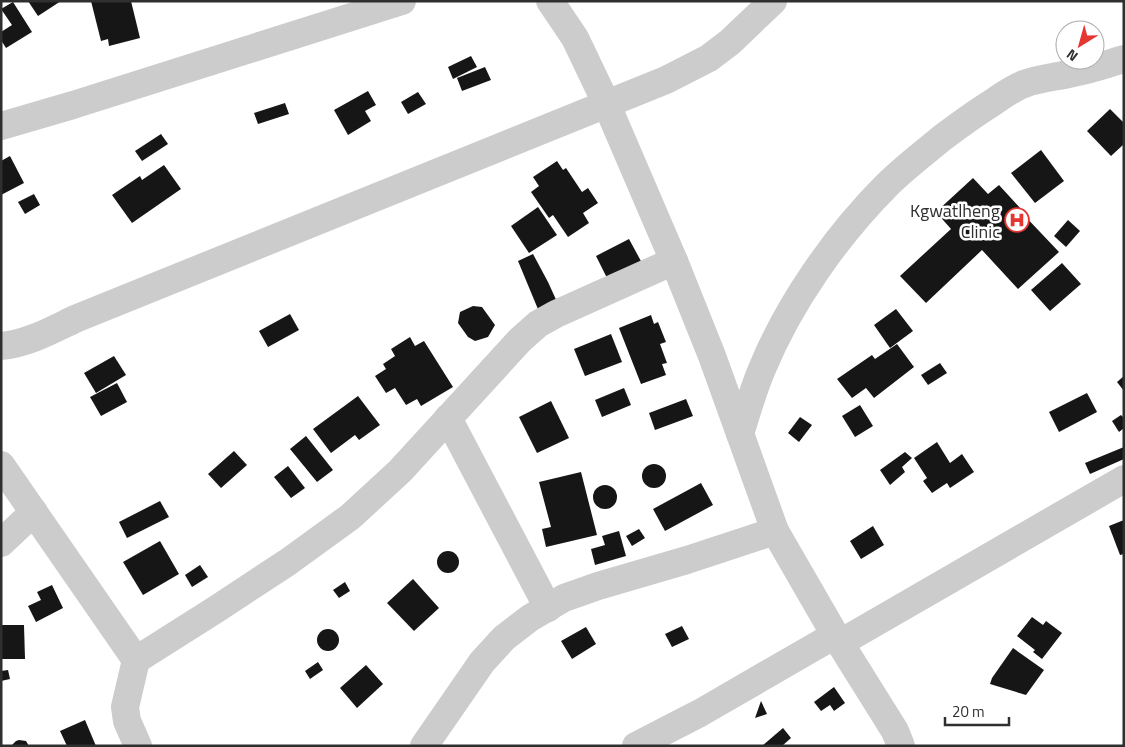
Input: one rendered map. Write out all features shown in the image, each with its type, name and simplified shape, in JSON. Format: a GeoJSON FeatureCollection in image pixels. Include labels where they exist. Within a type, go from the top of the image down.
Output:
{"type":"FeatureCollection","features":[{"type":"Feature","properties":{"kind":"street"},"geometry":{"type":"LineString","coordinates":[[1,126],[74,105],[402,1]]}},
{"type":"Feature","properties":{"kind":"street"},"geometry":{"type":"LineString","coordinates":[[550,1],[575,38],[607,105],[674,261],[712,356],[775,531],[838,639],[895,731],[901,746]]}},
{"type":"Feature","properties":{"kind":"street"},"geometry":{"type":"LineString","coordinates":[[1,346],[14,345],[28,340],[84,315],[666,80],[709,58],[736,36],[773,1]]}},
{"type":"Feature","properties":{"kind":"street"},"geometry":{"type":"LineString","coordinates":[[740,434],[762,369],[794,305],[820,264],[858,216],[888,184],[968,118],[1007,92],[1040,78],[1073,73],[1124,59]]}},
{"type":"Feature","properties":{"kind":"street"},"geometry":{"type":"LineString","coordinates":[[138,746],[127,721],[125,708],[136,660],[224,605],[350,517],[400,471],[520,340],[538,324],[556,314],[674,261]]}},
{"type":"Feature","properties":{"kind":"street"},"geometry":{"type":"LineString","coordinates":[[448,418],[548,608]]}},
{"type":"Feature","properties":{"kind":"street"},"geometry":{"type":"LineString","coordinates":[[1,465],[136,660]]}},
{"type":"Feature","properties":{"kind":"street"},"geometry":{"type":"LineString","coordinates":[[636,746],[838,639],[1124,479]]}},
{"type":"Feature","properties":{"kind":"street"},"geometry":{"type":"LineString","coordinates":[[1,543],[34,512]]}},
{"type":"Feature","properties":{"kind":"street"},"geometry":{"type":"LineString","coordinates":[[424,746],[482,662],[504,638],[530,618],[564,598],[775,531]]}},
{"type":"Feature","properties":{"kind":"building"},"geometry":{"type":"Polygon","coordinates":[[[28,1],[61,1],[38,16],[28,1]]]}},
{"type":"Feature","properties":{"kind":"building"},"geometry":{"type":"Polygon","coordinates":[[[91,1],[131,1],[140,38],[109,46],[108,39],[101,41],[91,1]]]}},
{"type":"Feature","properties":{"kind":"building"},"geometry":{"type":"Polygon","coordinates":[[[13,2],[32,32],[6,48],[1,40],[1,32],[12,25],[1,9],[13,2]]]}},
{"type":"Feature","properties":{"kind":"building"},"geometry":{"type":"Polygon","coordinates":[[[471,56],[477,67],[453,79],[448,67],[471,56]]]}},
{"type":"Feature","properties":{"kind":"building"},"geometry":{"type":"Polygon","coordinates":[[[485,67],[491,80],[462,91],[457,78],[485,67]]]}},
{"type":"Feature","properties":{"kind":"building"},"geometry":{"type":"Polygon","coordinates":[[[368,91],[376,105],[365,111],[371,121],[348,135],[334,110],[368,91]]]}},
{"type":"Feature","properties":{"kind":"building"},"geometry":{"type":"Polygon","coordinates":[[[418,92],[426,104],[408,114],[401,102],[418,92]]]}},
{"type":"Feature","properties":{"kind":"building"},"geometry":{"type":"Polygon","coordinates":[[[285,103],[289,114],[258,124],[254,113],[285,103]]]}},
{"type":"Feature","properties":{"kind":"building"},"geometry":{"type":"Polygon","coordinates":[[[1110,109],[1124,123],[1124,144],[1111,156],[1087,131],[1110,109]]]}},
{"type":"Feature","properties":{"kind":"building"},"geometry":{"type":"Polygon","coordinates":[[[161,134],[168,144],[142,161],[135,151],[161,134]]]}},
{"type":"Feature","properties":{"kind":"building"},"geometry":{"type":"Polygon","coordinates":[[[1041,150],[1064,181],[1035,203],[1011,173],[1041,150]]]}},
{"type":"Feature","properties":{"kind":"building"},"geometry":{"type":"Polygon","coordinates":[[[10,156],[24,183],[1,195],[1,161],[10,156]]]}},
{"type":"Feature","properties":{"kind":"building"},"geometry":{"type":"Polygon","coordinates":[[[557,161],[563,170],[566,168],[582,192],[588,188],[598,203],[583,213],[589,223],[568,237],[553,215],[549,218],[531,192],[539,186],[533,177],[557,161]]]}},
{"type":"Feature","properties":{"kind":"building"},"geometry":{"type":"Polygon","coordinates":[[[164,165],[181,189],[132,223],[112,195],[140,176],[142,180],[164,165]]]}},
{"type":"Feature","properties":{"kind":"building"},"geometry":{"type":"Polygon","coordinates":[[[973,178],[988,194],[999,185],[1021,209],[1010,218],[1013,221],[1022,213],[1059,252],[1018,289],[982,250],[926,303],[900,276],[951,229],[936,212],[973,178]]]}},
{"type":"Feature","properties":{"kind":"building"},"geometry":{"type":"Polygon","coordinates":[[[34,194],[40,205],[25,214],[18,202],[34,194]]]}},
{"type":"Feature","properties":{"kind":"building"},"geometry":{"type":"Polygon","coordinates":[[[538,207],[557,235],[529,253],[511,226],[538,207]]]}},
{"type":"Feature","properties":{"kind":"building"},"geometry":{"type":"Polygon","coordinates":[[[1068,220],[1080,231],[1066,247],[1054,236],[1068,220]]]}},
{"type":"Feature","properties":{"kind":"building"},"geometry":{"type":"Polygon","coordinates":[[[629,239],[642,263],[608,280],[596,256],[629,239]]]}},
{"type":"Feature","properties":{"kind":"building"},"geometry":{"type":"Polygon","coordinates":[[[533,254],[558,304],[540,314],[518,261],[533,254]]]}},
{"type":"Feature","properties":{"kind":"building"},"geometry":{"type":"Polygon","coordinates":[[[1062,263],[1081,284],[1050,311],[1031,290],[1062,263]]]}},
{"type":"Feature","properties":{"kind":"building"},"geometry":{"type":"Polygon","coordinates":[[[473,306],[482,307],[495,325],[488,337],[475,341],[468,337],[458,323],[460,312],[473,306]]]}},
{"type":"Feature","properties":{"kind":"building"},"geometry":{"type":"Polygon","coordinates":[[[896,309],[913,331],[890,348],[874,325],[896,309]]]}},
{"type":"Feature","properties":{"kind":"building"},"geometry":{"type":"Polygon","coordinates":[[[290,314],[299,330],[268,347],[259,331],[290,314]]]}},
{"type":"Feature","properties":{"kind":"building"},"geometry":{"type":"Polygon","coordinates":[[[651,315],[654,324],[658,322],[666,342],[660,344],[667,363],[662,364],[666,375],[641,384],[619,328],[651,315]]]}},
{"type":"Feature","properties":{"kind":"building"},"geometry":{"type":"Polygon","coordinates":[[[611,334],[622,362],[585,376],[574,349],[611,334]]]}},
{"type":"Feature","properties":{"kind":"building"},"geometry":{"type":"Polygon","coordinates":[[[410,337],[415,346],[424,341],[453,387],[421,406],[417,399],[406,405],[395,388],[386,393],[375,376],[386,369],[383,364],[395,356],[391,349],[410,337]]]}},
{"type":"Feature","properties":{"kind":"building"},"geometry":{"type":"Polygon","coordinates":[[[897,344],[914,367],[874,398],[866,388],[852,398],[837,379],[872,355],[875,359],[897,344]]]}},
{"type":"Feature","properties":{"kind":"building"},"geometry":{"type":"Polygon","coordinates":[[[114,356],[126,375],[96,393],[84,373],[114,356]]]}},
{"type":"Feature","properties":{"kind":"building"},"geometry":{"type":"Polygon","coordinates":[[[940,363],[947,373],[928,385],[921,375],[940,363]]]}},
{"type":"Feature","properties":{"kind":"building"},"geometry":{"type":"Polygon","coordinates":[[[1124,376],[1124,391],[1117,382],[1124,376]]]}},
{"type":"Feature","properties":{"kind":"building"},"geometry":{"type":"Polygon","coordinates":[[[117,383],[127,402],[101,416],[90,397],[117,383]]]}},
{"type":"Feature","properties":{"kind":"building"},"geometry":{"type":"Polygon","coordinates":[[[624,388],[631,405],[602,417],[595,400],[624,388]]]}},
{"type":"Feature","properties":{"kind":"building"},"geometry":{"type":"Polygon","coordinates":[[[1087,393],[1097,412],[1059,432],[1049,412],[1087,393]]]}},
{"type":"Feature","properties":{"kind":"building"},"geometry":{"type":"Polygon","coordinates":[[[358,396],[380,425],[359,440],[355,435],[331,453],[313,429],[358,396]]]}},
{"type":"Feature","properties":{"kind":"building"},"geometry":{"type":"Polygon","coordinates":[[[686,399],[693,416],[655,430],[649,413],[686,399]]]}},
{"type":"Feature","properties":{"kind":"building"},"geometry":{"type":"Polygon","coordinates":[[[551,401],[569,438],[537,453],[519,417],[551,401]]]}},
{"type":"Feature","properties":{"kind":"building"},"geometry":{"type":"Polygon","coordinates":[[[860,405],[873,426],[855,437],[842,416],[860,405]]]}},
{"type":"Feature","properties":{"kind":"building"},"geometry":{"type":"Polygon","coordinates":[[[1121,415],[1124,418],[1124,428],[1119,432],[1112,421],[1121,415]]]}},
{"type":"Feature","properties":{"kind":"building"},"geometry":{"type":"Polygon","coordinates":[[[800,417],[812,425],[799,442],[788,433],[800,417]]]}},
{"type":"Feature","properties":{"kind":"building"},"geometry":{"type":"Polygon","coordinates":[[[306,436],[333,470],[317,482],[290,449],[306,436]]]}},
{"type":"Feature","properties":{"kind":"building"},"geometry":{"type":"Polygon","coordinates":[[[937,442],[950,463],[962,454],[974,472],[950,488],[947,483],[932,493],[923,481],[927,478],[914,458],[937,442]]]}},
{"type":"Feature","properties":{"kind":"building"},"geometry":{"type":"Polygon","coordinates":[[[1124,447],[1124,459],[1090,474],[1085,463],[1124,447]]]}},
{"type":"Feature","properties":{"kind":"building"},"geometry":{"type":"Polygon","coordinates":[[[234,451],[247,465],[221,488],[208,474],[234,451]]]}},
{"type":"Feature","properties":{"kind":"building"},"geometry":{"type":"Polygon","coordinates":[[[905,452],[912,458],[902,467],[905,472],[890,485],[880,470],[905,452]]]}},
{"type":"Feature","properties":{"kind":"building"},"geometry":{"type":"Polygon","coordinates":[[[654,464],[663,467],[666,476],[663,485],[654,488],[645,485],[642,476],[645,467],[654,464]]]}},
{"type":"Feature","properties":{"kind":"building"},"geometry":{"type":"Polygon","coordinates":[[[288,466],[305,488],[291,498],[274,477],[288,466]]]}},
{"type":"Feature","properties":{"kind":"building"},"geometry":{"type":"Polygon","coordinates":[[[581,472],[597,535],[546,547],[542,529],[551,527],[539,482],[581,472]]]}},
{"type":"Feature","properties":{"kind":"building"},"geometry":{"type":"Polygon","coordinates":[[[701,483],[713,505],[665,531],[653,509],[701,483]]]}},
{"type":"Feature","properties":{"kind":"building"},"geometry":{"type":"Polygon","coordinates":[[[605,485],[614,488],[617,497],[614,506],[605,509],[596,506],[593,497],[596,488],[605,485]]]}},
{"type":"Feature","properties":{"kind":"building"},"geometry":{"type":"Polygon","coordinates":[[[160,501],[169,517],[127,538],[119,522],[160,501]]]}},
{"type":"Feature","properties":{"kind":"building"},"geometry":{"type":"Polygon","coordinates":[[[1124,520],[1124,554],[1120,555],[1109,526],[1124,520]]]}},
{"type":"Feature","properties":{"kind":"building"},"geometry":{"type":"Polygon","coordinates":[[[873,526],[884,545],[861,559],[850,541],[873,526]]]}},
{"type":"Feature","properties":{"kind":"building"},"geometry":{"type":"Polygon","coordinates":[[[639,529],[645,538],[632,546],[626,536],[639,529]]]}},
{"type":"Feature","properties":{"kind":"building"},"geometry":{"type":"Polygon","coordinates":[[[619,531],[626,556],[595,565],[591,549],[605,545],[602,536],[619,531]]]}},
{"type":"Feature","properties":{"kind":"building"},"geometry":{"type":"Polygon","coordinates":[[[160,541],[179,574],[143,595],[123,562],[160,541]]]}},
{"type":"Feature","properties":{"kind":"building"},"geometry":{"type":"Polygon","coordinates":[[[444,551],[452,551],[459,558],[459,566],[452,573],[444,573],[437,566],[437,558],[444,551]]]}},
{"type":"Feature","properties":{"kind":"building"},"geometry":{"type":"Polygon","coordinates":[[[200,565],[208,577],[192,587],[185,575],[200,565]]]}},
{"type":"Feature","properties":{"kind":"building"},"geometry":{"type":"Polygon","coordinates":[[[413,579],[439,608],[414,631],[387,603],[413,579]]]}},
{"type":"Feature","properties":{"kind":"building"},"geometry":{"type":"Polygon","coordinates":[[[345,582],[350,591],[339,598],[333,590],[345,582]]]}},
{"type":"Feature","properties":{"kind":"building"},"geometry":{"type":"Polygon","coordinates":[[[52,585],[63,608],[36,622],[28,606],[41,600],[37,592],[52,585]]]}},
{"type":"Feature","properties":{"kind":"building"},"geometry":{"type":"Polygon","coordinates":[[[1032,617],[1043,625],[1046,621],[1062,633],[1042,659],[1033,652],[1035,650],[1017,636],[1032,617]]]}},
{"type":"Feature","properties":{"kind":"building"},"geometry":{"type":"Polygon","coordinates":[[[1,625],[24,625],[25,659],[1,659],[1,625]]]}},
{"type":"Feature","properties":{"kind":"building"},"geometry":{"type":"Polygon","coordinates":[[[682,626],[689,639],[672,647],[665,634],[682,626]]]}},
{"type":"Feature","properties":{"kind":"building"},"geometry":{"type":"Polygon","coordinates":[[[586,627],[596,644],[572,659],[561,641],[586,627]]]}},
{"type":"Feature","properties":{"kind":"building"},"geometry":{"type":"Polygon","coordinates":[[[328,629],[336,632],[339,640],[336,648],[328,651],[320,648],[317,640],[320,632],[328,629]]]}},
{"type":"Feature","properties":{"kind":"building"},"geometry":{"type":"Polygon","coordinates":[[[1013,648],[1044,670],[1026,695],[990,684],[992,678],[1013,648]]]}},
{"type":"Feature","properties":{"kind":"building"},"geometry":{"type":"Polygon","coordinates":[[[318,662],[323,670],[310,679],[305,671],[318,662]]]}},
{"type":"Feature","properties":{"kind":"building"},"geometry":{"type":"Polygon","coordinates":[[[366,665],[383,684],[357,708],[340,688],[366,665]]]}},
{"type":"Feature","properties":{"kind":"building"},"geometry":{"type":"Polygon","coordinates":[[[8,670],[10,679],[1,681],[1,671],[8,670]]]}},
{"type":"Feature","properties":{"kind":"building"},"geometry":{"type":"Polygon","coordinates":[[[834,687],[845,703],[834,711],[830,705],[821,711],[814,702],[834,687]]]}},
{"type":"Feature","properties":{"kind":"building"},"geometry":{"type":"Polygon","coordinates":[[[761,701],[767,714],[755,718],[761,701]]]}},
{"type":"Feature","properties":{"kind":"building"},"geometry":{"type":"Polygon","coordinates":[[[85,720],[96,746],[67,746],[60,731],[85,720]]]}},
{"type":"Feature","properties":{"kind":"building"},"geometry":{"type":"Polygon","coordinates":[[[783,728],[791,738],[782,746],[762,746],[783,728]]]}},
{"type":"Feature","properties":{"kind":"building"},"geometry":{"type":"Polygon","coordinates":[[[19,740],[26,741],[29,746],[11,746],[19,740]]]}},
{"type":"Feature","properties":{"kind":"place","name":"Kgwatlheng Clinic"},"geometry":{"type":"Point","coordinates":[1017,220]}}]}
